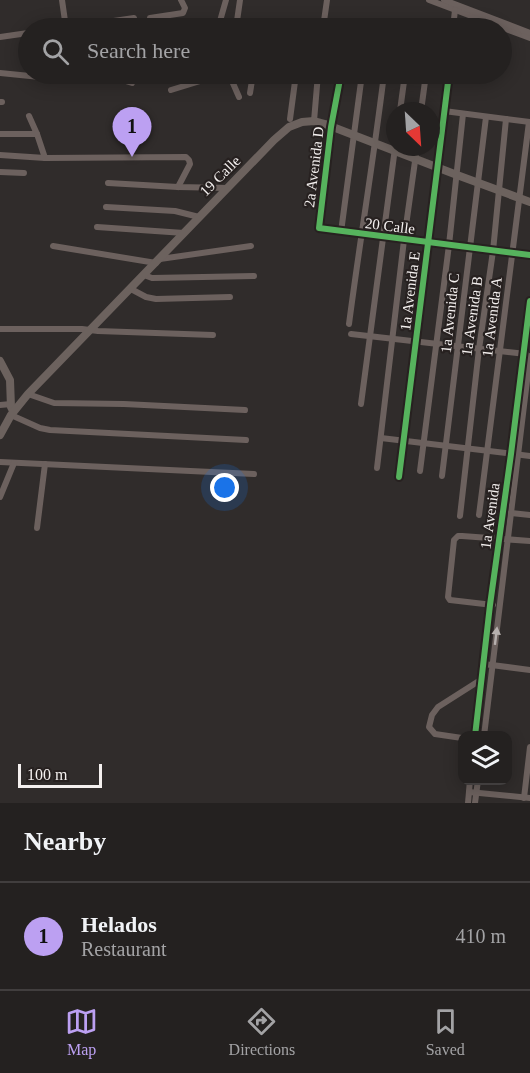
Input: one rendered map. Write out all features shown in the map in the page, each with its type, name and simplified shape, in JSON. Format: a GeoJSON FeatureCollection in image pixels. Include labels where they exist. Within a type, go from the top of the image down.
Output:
{"type":"FeatureCollection","features":[{"type":"Feature","properties":{"kind":"main road"},"geometry":{"type":"LineString","coordinates":[[314,121],[386,147]]}},
{"type":"Feature","properties":{"kind":"main road","name":"19 Calle"},"geometry":{"type":"LineString","coordinates":[[0,435],[9,414],[228,188],[290,127],[302,122],[314,121]]}},
{"type":"Feature","properties":{"kind":"main road"},"geometry":{"type":"LineString","coordinates":[[410,156],[530,202]]}},
{"type":"Feature","properties":{"kind":"main road"},"geometry":{"type":"LineString","coordinates":[[0,361],[10,380],[9,414]]}},
{"type":"Feature","properties":{"kind":"street"},"geometry":{"type":"LineString","coordinates":[[62,0],[65,18]]}},
{"type":"Feature","properties":{"kind":"street"},"geometry":{"type":"LineString","coordinates":[[150,18],[183,13],[185,8],[181,0]]}},
{"type":"Feature","properties":{"kind":"street"},"geometry":{"type":"LineString","coordinates":[[221,18],[226,0]]}},
{"type":"Feature","properties":{"kind":"street"},"geometry":{"type":"LineString","coordinates":[[237,18],[240,0]]}},
{"type":"Feature","properties":{"kind":"street"},"geometry":{"type":"LineString","coordinates":[[324,18],[327,0]]}},
{"type":"Feature","properties":{"kind":"street"},"geometry":{"type":"LineString","coordinates":[[429,0],[476,18]]}},
{"type":"Feature","properties":{"kind":"street"},"geometry":{"type":"LineString","coordinates":[[444,0],[491,18]]}},
{"type":"Feature","properties":{"kind":"street"},"geometry":{"type":"LineString","coordinates":[[454,18],[455,10]]}},
{"type":"Feature","properties":{"kind":"street"},"geometry":{"type":"LineString","coordinates":[[512,26],[530,33]]}},
{"type":"Feature","properties":{"kind":"street"},"geometry":{"type":"LineString","coordinates":[[512,31],[530,38]]}},
{"type":"Feature","properties":{"kind":"street"},"geometry":{"type":"LineString","coordinates":[[0,37],[18,34]]}},
{"type":"Feature","properties":{"kind":"street"},"geometry":{"type":"LineString","coordinates":[[0,74],[18,75]]}},
{"type":"Feature","properties":{"kind":"street"},"geometry":{"type":"LineString","coordinates":[[171,90],[190,84]]}},
{"type":"Feature","properties":{"kind":"street"},"geometry":{"type":"LineString","coordinates":[[233,84],[239,97]]}},
{"type":"Feature","properties":{"kind":"street"},"geometry":{"type":"LineString","coordinates":[[250,93],[251,84]]}},
{"type":"Feature","properties":{"kind":"street"},"geometry":{"type":"LineString","coordinates":[[290,119],[295,84]]}},
{"type":"Feature","properties":{"kind":"street"},"geometry":{"type":"LineString","coordinates":[[314,121],[317,84]]}},
{"type":"Feature","properties":{"kind":"street","name":"2a Avenida D"},"geometry":{"type":"LineString","coordinates":[[319,228],[339,84]]}},
{"type":"Feature","properties":{"kind":"street"},"geometry":{"type":"LineString","coordinates":[[341,232],[361,84]]}},
{"type":"Feature","properties":{"kind":"street"},"geometry":{"type":"LineString","coordinates":[[349,324],[383,84]]}},
{"type":"Feature","properties":{"kind":"street"},"geometry":{"type":"LineString","coordinates":[[401,102],[404,84]]}},
{"type":"Feature","properties":{"kind":"street"},"geometry":{"type":"LineString","coordinates":[[423,102],[425,84]]}},
{"type":"Feature","properties":{"kind":"street","name":"1a Avenida E"},"geometry":{"type":"LineString","coordinates":[[399,477],[448,84]]}},
{"type":"Feature","properties":{"kind":"street"},"geometry":{"type":"LineString","coordinates":[[444,111],[530,122]]}},
{"type":"Feature","properties":{"kind":"street"},"geometry":{"type":"LineString","coordinates":[[420,471],[463,114]]}},
{"type":"Feature","properties":{"kind":"street"},"geometry":{"type":"LineString","coordinates":[[28,117],[37,134],[45,158]]}},
{"type":"Feature","properties":{"kind":"street","name":"1a Avenida C"},"geometry":{"type":"LineString","coordinates":[[442,476],[486,117]]}},
{"type":"Feature","properties":{"kind":"street","name":"1a Avenida B"},"geometry":{"type":"LineString","coordinates":[[460,516],[493,251],[506,119]]}},
{"type":"Feature","properties":{"kind":"street","name":"1a Avenida A"},"geometry":{"type":"LineString","coordinates":[[479,515],[530,122]]}},
{"type":"Feature","properties":{"kind":"street"},"geometry":{"type":"LineString","coordinates":[[0,134],[37,134]]}},
{"type":"Feature","properties":{"kind":"street"},"geometry":{"type":"LineString","coordinates":[[0,155],[45,158],[186,157],[190,164],[178,187]]}},
{"type":"Feature","properties":{"kind":"street"},"geometry":{"type":"LineString","coordinates":[[361,404],[394,156]]}},
{"type":"Feature","properties":{"kind":"street"},"geometry":{"type":"LineString","coordinates":[[377,468],[416,156]]}},
{"type":"Feature","properties":{"kind":"street"},"geometry":{"type":"LineString","coordinates":[[0,172],[24,173]]}},
{"type":"Feature","properties":{"kind":"street"},"geometry":{"type":"LineString","coordinates":[[108,183],[228,188]]}},
{"type":"Feature","properties":{"kind":"street"},"geometry":{"type":"LineString","coordinates":[[106,207],[175,211],[199,217]]}},
{"type":"Feature","properties":{"kind":"street"},"geometry":{"type":"LineString","coordinates":[[97,227],[184,234]]}},
{"type":"Feature","properties":{"kind":"street","name":"20 Calle"},"geometry":{"type":"LineString","coordinates":[[319,228],[530,255]]}},
{"type":"Feature","properties":{"kind":"street"},"geometry":{"type":"LineString","coordinates":[[53,246],[158,261],[251,246]]}},
{"type":"Feature","properties":{"kind":"street"},"geometry":{"type":"LineString","coordinates":[[144,275],[153,278],[254,276]]}},
{"type":"Feature","properties":{"kind":"street"},"geometry":{"type":"LineString","coordinates":[[131,289],[146,297],[156,299],[230,297]]}},
{"type":"Feature","properties":{"kind":"street","name":"1a Avenida"},"geometry":{"type":"LineString","coordinates":[[476,731],[499,539],[515,454],[528,355],[530,301]]}},
{"type":"Feature","properties":{"kind":"street"},"geometry":{"type":"LineString","coordinates":[[0,329],[82,329],[213,335]]}},
{"type":"Feature","properties":{"kind":"street"},"geometry":{"type":"LineString","coordinates":[[351,334],[528,355]]}},
{"type":"Feature","properties":{"kind":"street"},"geometry":{"type":"LineString","coordinates":[[28,394],[54,403],[244,410]]}},
{"type":"Feature","properties":{"kind":"street"},"geometry":{"type":"LineString","coordinates":[[0,405],[9,414],[50,430],[246,440]]}},
{"type":"Feature","properties":{"kind":"street"},"geometry":{"type":"LineString","coordinates":[[381,438],[530,456]]}},
{"type":"Feature","properties":{"kind":"street","name":"1a Avenida"},"geometry":{"type":"LineString","coordinates":[[485,731],[511,513],[515,454]]}},
{"type":"Feature","properties":{"kind":"street"},"geometry":{"type":"LineString","coordinates":[[0,462],[254,474]]}},
{"type":"Feature","properties":{"kind":"street"},"geometry":{"type":"LineString","coordinates":[[0,497],[14,463]]}},
{"type":"Feature","properties":{"kind":"street"},"geometry":{"type":"LineString","coordinates":[[37,528],[45,464]]}},
{"type":"Feature","properties":{"kind":"street"},"geometry":{"type":"LineString","coordinates":[[511,513],[530,515]]}},
{"type":"Feature","properties":{"kind":"street"},"geometry":{"type":"LineString","coordinates":[[500,606],[450,600],[448,597],[454,540],[458,536],[530,541]]}},
{"type":"Feature","properties":{"kind":"street"},"geometry":{"type":"LineString","coordinates":[[484,664],[530,670]]}},
{"type":"Feature","properties":{"kind":"street"},"geometry":{"type":"LineString","coordinates":[[458,738],[435,735],[429,727],[432,714],[438,707],[482,679]]}},
{"type":"Feature","properties":{"kind":"street"},"geometry":{"type":"LineString","coordinates":[[473,793],[527,798],[530,751]]}},
{"type":"Feature","properties":{"kind":"street"},"geometry":{"type":"LineString","coordinates":[[472,785],[476,803]]}},
{"type":"Feature","properties":{"kind":"street"},"geometry":{"type":"LineString","coordinates":[[468,803],[476,785]]}},
{"type":"Feature","properties":{"kind":"cycle path"},"geometry":{"type":"LineString","coordinates":[[339,84],[331,127],[319,228],[530,255]]}},
{"type":"Feature","properties":{"kind":"cycle path"},"geometry":{"type":"LineString","coordinates":[[399,477],[448,84]]}},
{"type":"Feature","properties":{"kind":"cycle path"},"geometry":{"type":"LineString","coordinates":[[476,731],[530,301]]}},
{"type":"Feature","properties":{"kind":"place","name":"Helados"},"geometry":{"type":"Point","coordinates":[132,157]}}]}
